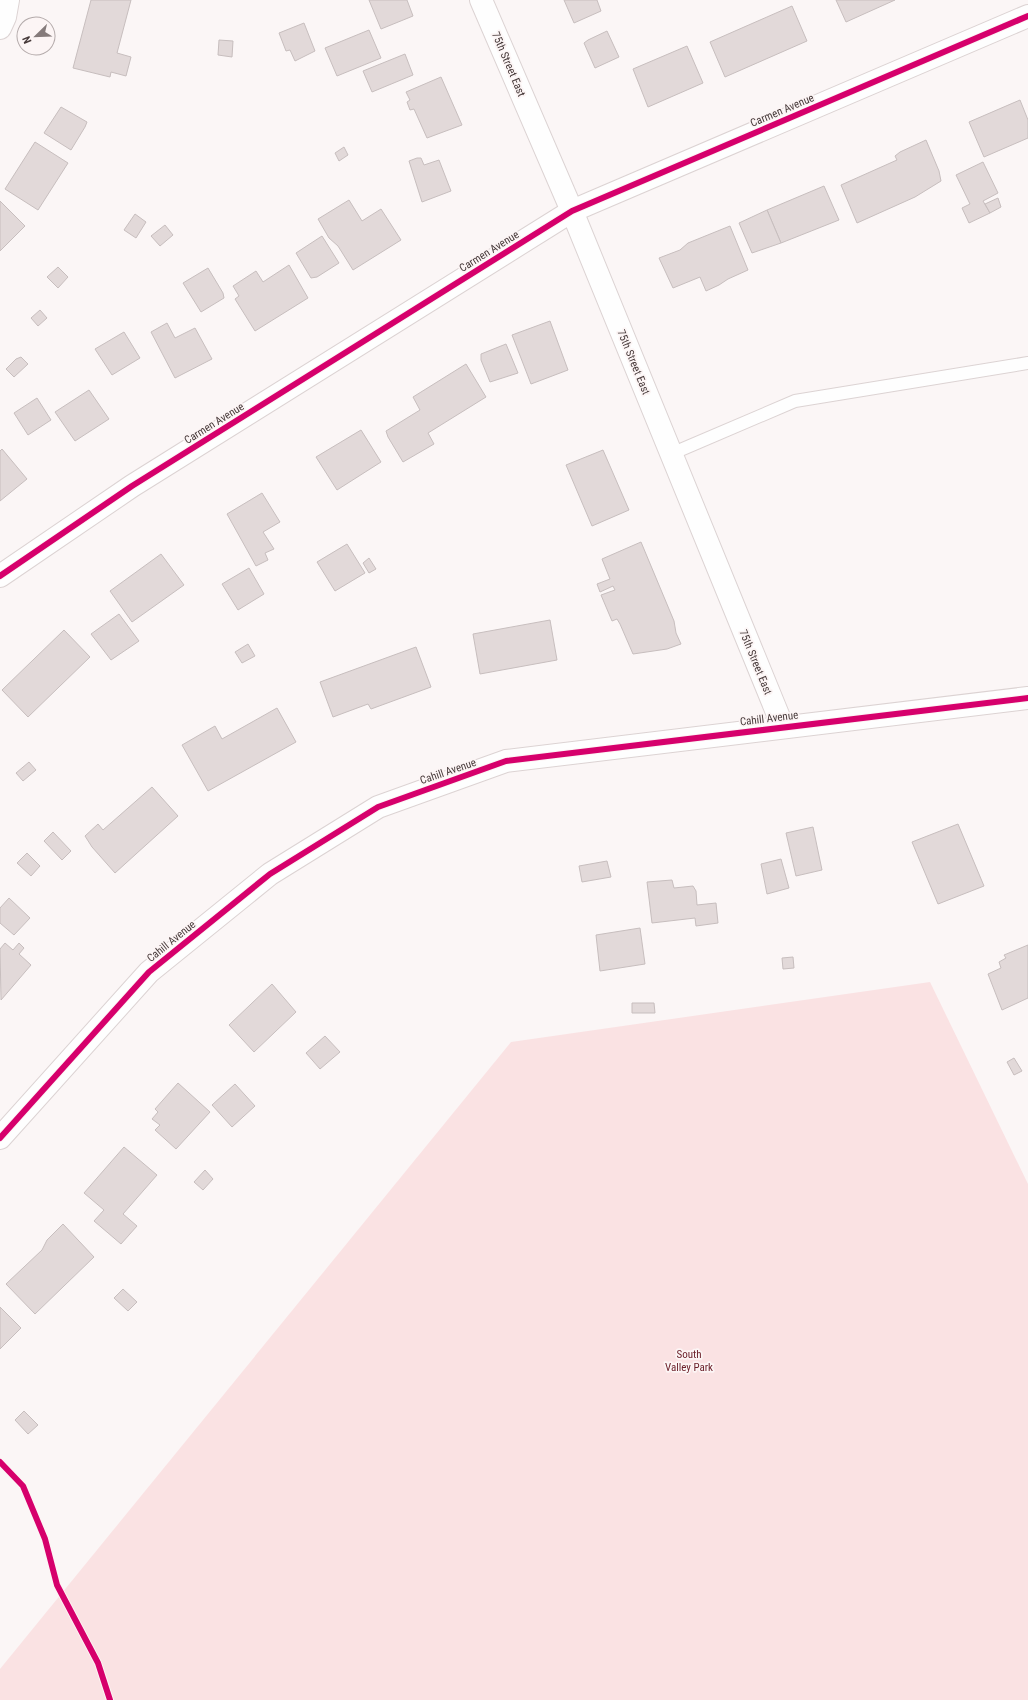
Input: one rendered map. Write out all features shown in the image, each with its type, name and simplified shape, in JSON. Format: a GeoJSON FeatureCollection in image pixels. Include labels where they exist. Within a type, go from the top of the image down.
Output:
{"type":"FeatureCollection","features":[{"type":"Feature","properties":{"kind":"street"},"geometry":{"type":"LineString","coordinates":[[0,28],[5,17],[8,0]]}},
{"type":"Feature","properties":{"kind":"street","name":"75th Street East"},"geometry":{"type":"LineString","coordinates":[[481,0],[572,211],[783,727]]}},
{"type":"Feature","properties":{"kind":"street","name":"Carmen Avenue"},"geometry":{"type":"LineString","coordinates":[[0,576],[132,486],[572,211],[1028,16]]}},
{"type":"Feature","properties":{"kind":"street","name":"Cahill Avenue"},"geometry":{"type":"LineString","coordinates":[[0,1138],[149,972],[270,874],[378,807],[506,761],[1028,698]]}},
{"type":"Feature","properties":{"kind":"lane"},"geometry":{"type":"LineString","coordinates":[[672,454],[795,401],[1028,364]]}},
{"type":"Feature","properties":{"kind":"green space","name":"South Valley Park"},"geometry":{"type":"Polygon","coordinates":[[[930,982],[1028,1184],[1028,1700],[0,1700],[0,1669],[511,1042],[930,982]]]}},
{"type":"Feature","properties":{"kind":"building"},"geometry":{"type":"Polygon","coordinates":[[[91,0],[131,0],[117,53],[131,57],[126,76],[111,72],[110,77],[73,68],[91,0]]]}},
{"type":"Feature","properties":{"kind":"building"},"geometry":{"type":"Polygon","coordinates":[[[369,0],[407,0],[413,16],[381,29],[369,0]]]}},
{"type":"Feature","properties":{"kind":"building"},"geometry":{"type":"Polygon","coordinates":[[[564,0],[597,0],[601,11],[574,23],[564,0]]]}},
{"type":"Feature","properties":{"kind":"building"},"geometry":{"type":"Polygon","coordinates":[[[836,0],[895,0],[846,22],[836,0]]]}},
{"type":"Feature","properties":{"kind":"building"},"geometry":{"type":"Polygon","coordinates":[[[792,6],[807,41],[725,77],[710,42],[792,6]]]}},
{"type":"Feature","properties":{"kind":"building"},"geometry":{"type":"Polygon","coordinates":[[[304,23],[315,51],[295,61],[290,50],[286,51],[279,33],[304,23]]]}},
{"type":"Feature","properties":{"kind":"building"},"geometry":{"type":"Polygon","coordinates":[[[369,30],[381,58],[337,76],[325,48],[369,30]]]}},
{"type":"Feature","properties":{"kind":"building"},"geometry":{"type":"Polygon","coordinates":[[[607,31],[619,57],[595,68],[584,43],[607,31]]]}},
{"type":"Feature","properties":{"kind":"building"},"geometry":{"type":"Polygon","coordinates":[[[219,40],[233,41],[232,57],[218,55],[219,40]]]}},
{"type":"Feature","properties":{"kind":"building"},"geometry":{"type":"Polygon","coordinates":[[[687,46],[703,83],[648,107],[633,69],[687,46]]]}},
{"type":"Feature","properties":{"kind":"building"},"geometry":{"type":"Polygon","coordinates":[[[405,54],[413,75],[372,92],[363,71],[405,54]]]}},
{"type":"Feature","properties":{"kind":"building"},"geometry":{"type":"Polygon","coordinates":[[[441,77],[462,125],[427,138],[414,109],[410,110],[407,102],[410,100],[406,92],[441,77]]]}},
{"type":"Feature","properties":{"kind":"building"},"geometry":{"type":"Polygon","coordinates":[[[1020,100],[1028,120],[1028,138],[984,157],[969,122],[1020,100]]]}},
{"type":"Feature","properties":{"kind":"building"},"geometry":{"type":"Polygon","coordinates":[[[61,107],[87,122],[71,150],[44,133],[61,107]]]}},
{"type":"Feature","properties":{"kind":"building"},"geometry":{"type":"Polygon","coordinates":[[[926,140],[939,171],[941,181],[915,197],[857,223],[841,185],[897,160],[895,156],[900,152],[926,140]]]}},
{"type":"Feature","properties":{"kind":"building"},"geometry":{"type":"Polygon","coordinates":[[[35,142],[68,163],[38,210],[5,189],[35,142]]]}},
{"type":"Feature","properties":{"kind":"building"},"geometry":{"type":"Polygon","coordinates":[[[344,147],[348,155],[339,161],[335,153],[344,147]]]}},
{"type":"Feature","properties":{"kind":"building"},"geometry":{"type":"Polygon","coordinates":[[[421,158],[424,165],[439,160],[451,191],[422,202],[409,161],[421,158]]]}},
{"type":"Feature","properties":{"kind":"building"},"geometry":{"type":"Polygon","coordinates":[[[983,162],[998,193],[983,201],[990,213],[969,223],[962,208],[970,204],[956,175],[983,162]]]}},
{"type":"Feature","properties":{"kind":"building"},"geometry":{"type":"Polygon","coordinates":[[[824,186],[839,220],[781,243],[767,210],[824,186]]]}},
{"type":"Feature","properties":{"kind":"building"},"geometry":{"type":"Polygon","coordinates":[[[998,198],[1001,207],[990,213],[985,204],[998,198]]]}},
{"type":"Feature","properties":{"kind":"building"},"geometry":{"type":"Polygon","coordinates":[[[349,200],[362,221],[381,209],[401,240],[353,270],[338,246],[329,238],[318,219],[349,200]]]}},
{"type":"Feature","properties":{"kind":"building"},"geometry":{"type":"Polygon","coordinates":[[[0,201],[25,226],[0,251],[0,201]]]}},
{"type":"Feature","properties":{"kind":"building"},"geometry":{"type":"Polygon","coordinates":[[[767,210],[781,243],[752,253],[739,223],[767,210]]]}},
{"type":"Feature","properties":{"kind":"building"},"geometry":{"type":"Polygon","coordinates":[[[135,214],[146,222],[136,238],[124,230],[135,214]]]}},
{"type":"Feature","properties":{"kind":"building"},"geometry":{"type":"Polygon","coordinates":[[[165,225],[173,235],[160,246],[151,236],[165,225]]]}},
{"type":"Feature","properties":{"kind":"building"},"geometry":{"type":"Polygon","coordinates":[[[730,226],[748,270],[706,291],[700,277],[673,288],[659,258],[680,250],[688,243],[730,226]]]}},
{"type":"Feature","properties":{"kind":"building"},"geometry":{"type":"Polygon","coordinates":[[[322,236],[339,263],[317,277],[311,278],[296,253],[322,236]]]}},
{"type":"Feature","properties":{"kind":"building"},"geometry":{"type":"Polygon","coordinates":[[[289,265],[308,298],[255,331],[235,299],[239,296],[233,286],[256,271],[263,282],[289,265]]]}},
{"type":"Feature","properties":{"kind":"building"},"geometry":{"type":"Polygon","coordinates":[[[58,267],[68,277],[58,288],[47,277],[58,267]]]}},
{"type":"Feature","properties":{"kind":"building"},"geometry":{"type":"Polygon","coordinates":[[[208,268],[223,293],[224,298],[201,312],[183,283],[208,268]]]}},
{"type":"Feature","properties":{"kind":"building"},"geometry":{"type":"Polygon","coordinates":[[[40,310],[47,318],[38,326],[31,318],[40,310]]]}},
{"type":"Feature","properties":{"kind":"building"},"geometry":{"type":"Polygon","coordinates":[[[550,321],[568,370],[531,384],[512,335],[550,321]]]}},
{"type":"Feature","properties":{"kind":"building"},"geometry":{"type":"Polygon","coordinates":[[[167,323],[175,338],[195,328],[212,359],[175,378],[151,332],[167,323]]]}},
{"type":"Feature","properties":{"kind":"building"},"geometry":{"type":"Polygon","coordinates":[[[124,332],[140,358],[112,375],[95,349],[124,332]]]}},
{"type":"Feature","properties":{"kind":"building"},"geometry":{"type":"Polygon","coordinates":[[[506,344],[518,373],[490,382],[481,360],[481,354],[506,344]]]}},
{"type":"Feature","properties":{"kind":"building"},"geometry":{"type":"Polygon","coordinates":[[[21,357],[28,364],[14,377],[6,369],[16,359],[21,357]]]}},
{"type":"Feature","properties":{"kind":"building"},"geometry":{"type":"Polygon","coordinates":[[[466,364],[486,397],[428,433],[434,444],[403,462],[386,431],[420,410],[413,397],[466,364]]]}},
{"type":"Feature","properties":{"kind":"building"},"geometry":{"type":"Polygon","coordinates":[[[89,390],[109,419],[75,441],[55,412],[89,390]]]}},
{"type":"Feature","properties":{"kind":"building"},"geometry":{"type":"Polygon","coordinates":[[[37,398],[51,420],[28,435],[14,413],[37,398]]]}},
{"type":"Feature","properties":{"kind":"building"},"geometry":{"type":"Polygon","coordinates":[[[361,430],[381,462],[337,490],[316,457],[361,430]]]}},
{"type":"Feature","properties":{"kind":"building"},"geometry":{"type":"Polygon","coordinates":[[[2,449],[27,479],[0,501],[0,451],[2,449]]]}},
{"type":"Feature","properties":{"kind":"building"},"geometry":{"type":"Polygon","coordinates":[[[603,450],[629,510],[592,526],[566,465],[603,450]]]}},
{"type":"Feature","properties":{"kind":"building"},"geometry":{"type":"Polygon","coordinates":[[[262,493],[280,522],[263,532],[274,549],[265,553],[268,560],[256,566],[227,514],[262,493]]]}},
{"type":"Feature","properties":{"kind":"building"},"geometry":{"type":"Polygon","coordinates":[[[641,542],[674,621],[676,633],[681,644],[667,649],[633,654],[620,624],[617,619],[612,621],[601,595],[615,590],[613,586],[600,592],[597,584],[610,579],[602,559],[641,542]]]}},
{"type":"Feature","properties":{"kind":"building"},"geometry":{"type":"Polygon","coordinates":[[[347,544],[365,573],[335,591],[317,562],[347,544]]]}},
{"type":"Feature","properties":{"kind":"building"},"geometry":{"type":"Polygon","coordinates":[[[161,554],[184,585],[132,622],[110,591],[161,554]]]}},
{"type":"Feature","properties":{"kind":"building"},"geometry":{"type":"Polygon","coordinates":[[[369,558],[376,569],[369,573],[363,563],[369,558]]]}},
{"type":"Feature","properties":{"kind":"building"},"geometry":{"type":"Polygon","coordinates":[[[249,568],[264,594],[238,610],[222,584],[249,568]]]}},
{"type":"Feature","properties":{"kind":"building"},"geometry":{"type":"Polygon","coordinates":[[[119,614],[139,641],[111,660],[91,634],[119,614]]]}},
{"type":"Feature","properties":{"kind":"building"},"geometry":{"type":"Polygon","coordinates":[[[550,620],[557,660],[480,674],[473,634],[550,620]]]}},
{"type":"Feature","properties":{"kind":"building"},"geometry":{"type":"Polygon","coordinates":[[[64,630],[90,657],[28,717],[2,690],[64,630]]]}},
{"type":"Feature","properties":{"kind":"building"},"geometry":{"type":"Polygon","coordinates":[[[248,644],[255,656],[242,663],[235,652],[248,644]]]}},
{"type":"Feature","properties":{"kind":"building"},"geometry":{"type":"Polygon","coordinates":[[[416,647],[431,687],[371,709],[368,704],[333,717],[320,682],[416,647]]]}},
{"type":"Feature","properties":{"kind":"building"},"geometry":{"type":"Polygon","coordinates":[[[277,708],[296,742],[208,791],[182,745],[215,726],[222,739],[277,708]]]}},
{"type":"Feature","properties":{"kind":"building"},"geometry":{"type":"Polygon","coordinates":[[[29,762],[36,770],[23,781],[16,773],[29,762]]]}},
{"type":"Feature","properties":{"kind":"building"},"geometry":{"type":"Polygon","coordinates":[[[152,787],[178,816],[115,873],[92,847],[85,836],[98,824],[103,830],[152,787]]]}},
{"type":"Feature","properties":{"kind":"building"},"geometry":{"type":"Polygon","coordinates":[[[958,824],[984,886],[938,904],[912,842],[958,824]]]}},
{"type":"Feature","properties":{"kind":"building"},"geometry":{"type":"Polygon","coordinates":[[[813,827],[822,870],[796,876],[786,833],[813,827]]]}},
{"type":"Feature","properties":{"kind":"building"},"geometry":{"type":"Polygon","coordinates":[[[53,832],[71,851],[62,860],[44,841],[53,832]]]}},
{"type":"Feature","properties":{"kind":"building"},"geometry":{"type":"Polygon","coordinates":[[[27,853],[40,866],[31,876],[17,863],[27,853]]]}},
{"type":"Feature","properties":{"kind":"building"},"geometry":{"type":"Polygon","coordinates":[[[781,859],[789,888],[767,894],[761,864],[781,859]]]}},
{"type":"Feature","properties":{"kind":"building"},"geometry":{"type":"Polygon","coordinates":[[[607,861],[611,877],[582,882],[579,866],[607,861]]]}},
{"type":"Feature","properties":{"kind":"building"},"geometry":{"type":"Polygon","coordinates":[[[672,880],[674,888],[693,886],[696,891],[697,905],[716,903],[718,923],[696,926],[695,918],[652,923],[647,882],[672,880]]]}},
{"type":"Feature","properties":{"kind":"building"},"geometry":{"type":"Polygon","coordinates":[[[9,898],[30,918],[14,935],[0,923],[0,908],[9,898]]]}},
{"type":"Feature","properties":{"kind":"building"},"geometry":{"type":"Polygon","coordinates":[[[640,928],[645,964],[600,971],[596,935],[640,928]]]}},
{"type":"Feature","properties":{"kind":"building"},"geometry":{"type":"Polygon","coordinates":[[[5,943],[13,950],[19,943],[24,948],[19,954],[31,965],[1,1000],[0,949],[5,943]]]}},
{"type":"Feature","properties":{"kind":"building"},"geometry":{"type":"Polygon","coordinates":[[[1028,945],[1028,998],[1002,1010],[988,974],[1001,968],[999,962],[1006,958],[1004,955],[1028,945]]]}},
{"type":"Feature","properties":{"kind":"building"},"geometry":{"type":"Polygon","coordinates":[[[793,957],[794,968],[783,969],[782,958],[793,957]]]}},
{"type":"Feature","properties":{"kind":"building"},"geometry":{"type":"Polygon","coordinates":[[[272,984],[296,1012],[254,1052],[229,1025],[272,984]]]}},
{"type":"Feature","properties":{"kind":"building"},"geometry":{"type":"Polygon","coordinates":[[[632,1003],[654,1003],[655,1013],[632,1013],[632,1003]]]}},
{"type":"Feature","properties":{"kind":"building"},"geometry":{"type":"Polygon","coordinates":[[[325,1036],[340,1052],[320,1069],[306,1053],[325,1036]]]}},
{"type":"Feature","properties":{"kind":"building"},"geometry":{"type":"Polygon","coordinates":[[[1014,1058],[1022,1071],[1014,1075],[1007,1062],[1014,1058]]]}},
{"type":"Feature","properties":{"kind":"building"},"geometry":{"type":"Polygon","coordinates":[[[178,1083],[210,1112],[176,1149],[155,1130],[160,1125],[152,1119],[158,1112],[155,1109],[178,1083]]]}},
{"type":"Feature","properties":{"kind":"building"},"geometry":{"type":"Polygon","coordinates":[[[235,1084],[255,1106],[232,1127],[212,1105],[235,1084]]]}},
{"type":"Feature","properties":{"kind":"building"},"geometry":{"type":"Polygon","coordinates":[[[124,1147],[157,1175],[123,1214],[137,1226],[121,1244],[94,1221],[104,1210],[84,1193],[124,1147]]]}},
{"type":"Feature","properties":{"kind":"building"},"geometry":{"type":"Polygon","coordinates":[[[205,1170],[213,1179],[203,1190],[194,1182],[205,1170]]]}},
{"type":"Feature","properties":{"kind":"building"},"geometry":{"type":"Polygon","coordinates":[[[63,1224],[94,1257],[35,1314],[6,1284],[42,1250],[47,1240],[63,1224]]]}},
{"type":"Feature","properties":{"kind":"building"},"geometry":{"type":"Polygon","coordinates":[[[123,1289],[137,1302],[128,1311],[114,1298],[123,1289]]]}},
{"type":"Feature","properties":{"kind":"building"},"geometry":{"type":"Polygon","coordinates":[[[0,1307],[21,1328],[0,1349],[0,1307]]]}},
{"type":"Feature","properties":{"kind":"building"},"geometry":{"type":"Polygon","coordinates":[[[24,1411],[38,1425],[28,1434],[15,1420],[24,1411]]]}},
{"type":"Feature","properties":{"kind":"cycle path"},"geometry":{"type":"LineString","coordinates":[[0,576],[132,486],[572,211],[1028,16]]}},
{"type":"Feature","properties":{"kind":"cycle path"},"geometry":{"type":"LineString","coordinates":[[0,1138],[149,972],[270,874],[378,807],[506,761],[1028,698]]}},
{"type":"Feature","properties":{"kind":"cycle path"},"geometry":{"type":"LineString","coordinates":[[0,1462],[23,1486],[45,1539],[57,1585],[98,1663],[110,1700]]}}]}
